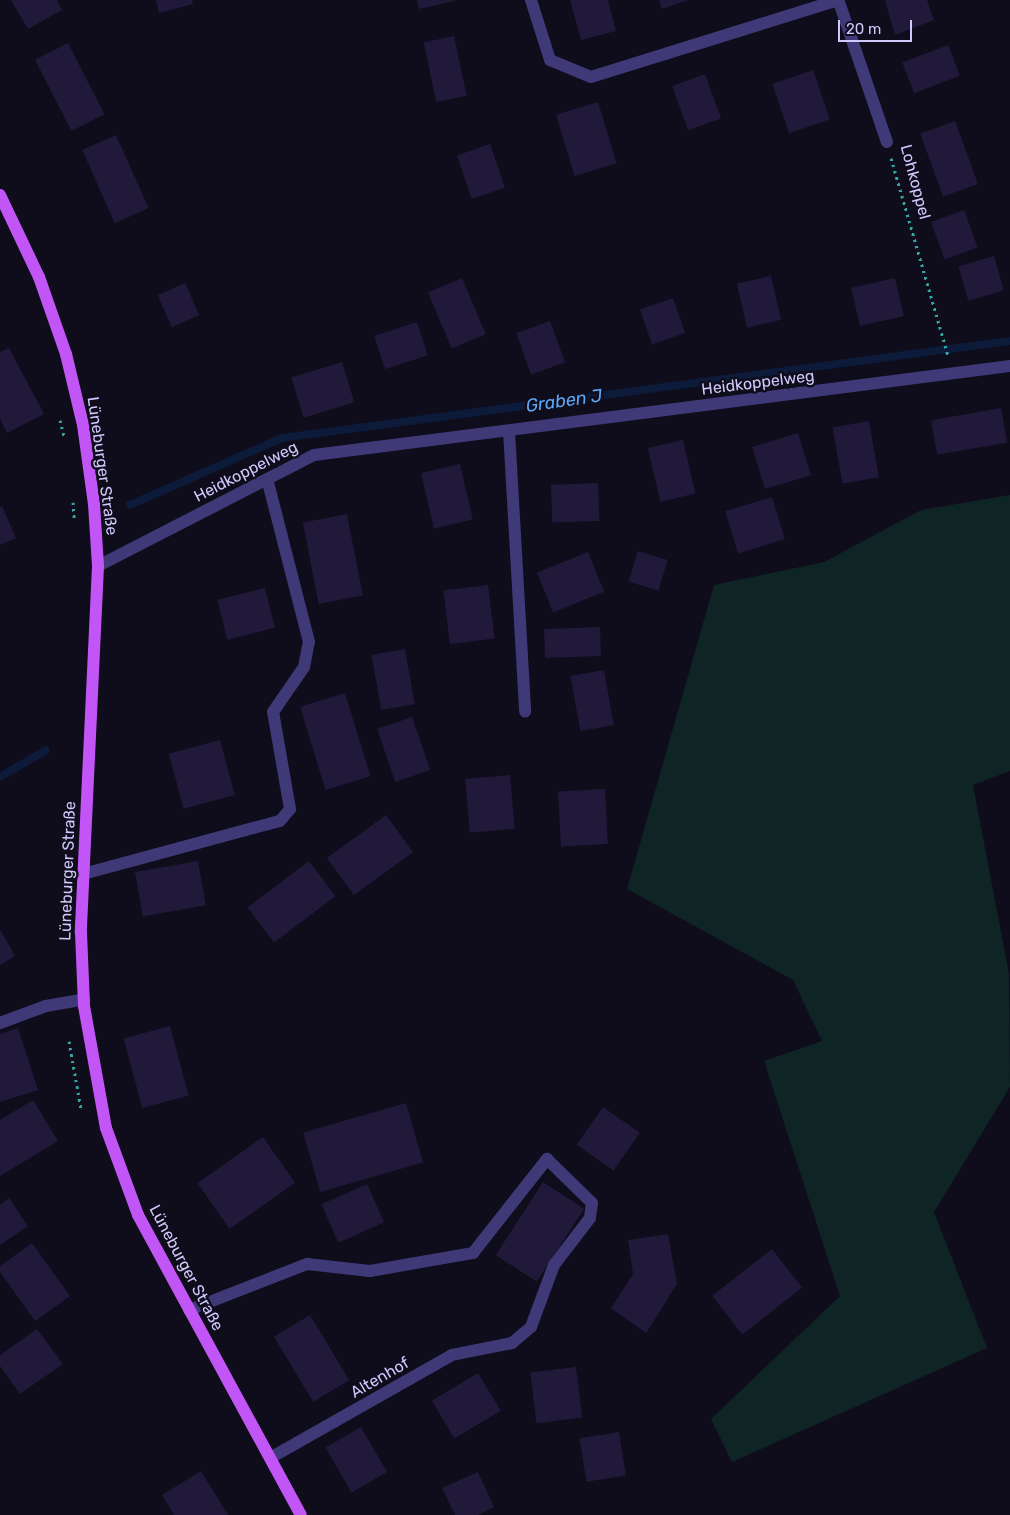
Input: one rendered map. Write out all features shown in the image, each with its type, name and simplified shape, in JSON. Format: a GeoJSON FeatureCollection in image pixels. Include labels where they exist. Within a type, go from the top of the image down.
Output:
{"type":"FeatureCollection","features":[{"type":"Feature","properties":{"kind":"main road","name":"Lüneburger Straße"},"geometry":{"type":"LineString","coordinates":[[0,195],[39,277],[66,354],[83,425],[98,566],[83,874],[84,999],[106,1128],[138,1215],[301,1515]]}},
{"type":"Feature","properties":{"kind":"street","name":"Lohkoppel"},"geometry":{"type":"LineString","coordinates":[[531,0],[550,60],[591,77],[839,1],[887,142]]}},
{"type":"Feature","properties":{"kind":"street","name":"Heidkoppelweg"},"geometry":{"type":"LineString","coordinates":[[98,566],[314,455],[1010,366]]}},
{"type":"Feature","properties":{"kind":"street"},"geometry":{"type":"LineString","coordinates":[[509,431],[525,712]]}},
{"type":"Feature","properties":{"kind":"street"},"geometry":{"type":"LineString","coordinates":[[83,874],[280,821],[290,809],[274,712],[304,667],[308,642],[267,479]]}},
{"type":"Feature","properties":{"kind":"street"},"geometry":{"type":"LineString","coordinates":[[0,1023],[46,1006],[84,999]]}},
{"type":"Feature","properties":{"kind":"street","name":"Altenhof"},"geometry":{"type":"LineString","coordinates":[[189,1310],[307,1264],[370,1271],[473,1253],[547,1159],[592,1203],[590,1218],[554,1265],[531,1327],[512,1343],[452,1355],[270,1458]]}},
{"type":"Feature","properties":{"kind":"path","name":"Lohkoppel"},"geometry":{"type":"LineString","coordinates":[[887,142],[952,374]]}},
{"type":"Feature","properties":{"kind":"path"},"geometry":{"type":"LineString","coordinates":[[58,412],[64,440]]}},
{"type":"Feature","properties":{"kind":"path"},"geometry":{"type":"LineString","coordinates":[[72,497],[74,527]]}},
{"type":"Feature","properties":{"kind":"path"},"geometry":{"type":"LineString","coordinates":[[68,1036],[83,1116]]}},
{"type":"Feature","properties":{"kind":"green space"},"geometry":{"type":"Polygon","coordinates":[[[1010,495],[1010,771],[973,785],[1009,974],[1010,1087],[934,1212],[987,1348],[732,1462],[711,1419],[840,1296],[764,1061],[822,1041],[793,980],[627,889],[714,585],[824,562],[921,510],[1010,495]]]}},
{"type":"Feature","properties":{"kind":"building"},"geometry":{"type":"Polygon","coordinates":[[[11,0],[57,0],[62,10],[28,29],[11,0]]]}},
{"type":"Feature","properties":{"kind":"building"},"geometry":{"type":"Polygon","coordinates":[[[156,0],[192,0],[193,4],[159,13],[156,0]]]}},
{"type":"Feature","properties":{"kind":"building"},"geometry":{"type":"Polygon","coordinates":[[[417,0],[454,0],[454,1],[419,9],[417,0]]]}},
{"type":"Feature","properties":{"kind":"building"},"geometry":{"type":"Polygon","coordinates":[[[570,0],[608,0],[616,31],[581,40],[570,0]]]}},
{"type":"Feature","properties":{"kind":"building"},"geometry":{"type":"Polygon","coordinates":[[[659,0],[688,0],[662,9],[659,0]]]}},
{"type":"Feature","properties":{"kind":"building"},"geometry":{"type":"Polygon","coordinates":[[[885,0],[927,0],[934,20],[895,35],[885,0]]]}},
{"type":"Feature","properties":{"kind":"building"},"geometry":{"type":"Polygon","coordinates":[[[454,36],[467,96],[436,102],[424,42],[454,36]]]}},
{"type":"Feature","properties":{"kind":"building"},"geometry":{"type":"Polygon","coordinates":[[[68,43],[104,114],[71,131],[35,60],[68,43]]]}},
{"type":"Feature","properties":{"kind":"building"},"geometry":{"type":"Polygon","coordinates":[[[948,45],[960,76],[914,93],[902,63],[948,45]]]}},
{"type":"Feature","properties":{"kind":"building"},"geometry":{"type":"Polygon","coordinates":[[[813,70],[830,119],[789,133],[772,84],[813,70]]]}},
{"type":"Feature","properties":{"kind":"building"},"geometry":{"type":"Polygon","coordinates":[[[705,74],[721,118],[688,130],[672,86],[705,74]]]}},
{"type":"Feature","properties":{"kind":"building"},"geometry":{"type":"Polygon","coordinates":[[[598,102],[617,163],[575,176],[556,115],[598,102]]]}},
{"type":"Feature","properties":{"kind":"building"},"geometry":{"type":"Polygon","coordinates":[[[955,121],[978,184],[943,197],[920,134],[955,121]]]}},
{"type":"Feature","properties":{"kind":"building"},"geometry":{"type":"Polygon","coordinates":[[[116,135],[149,208],[115,223],[82,150],[116,135]]]}},
{"type":"Feature","properties":{"kind":"building"},"geometry":{"type":"Polygon","coordinates":[[[490,144],[505,187],[472,199],[457,155],[490,144]]]}},
{"type":"Feature","properties":{"kind":"building"},"geometry":{"type":"Polygon","coordinates":[[[964,210],[978,248],[945,260],[931,222],[964,210]]]}},
{"type":"Feature","properties":{"kind":"building"},"geometry":{"type":"Polygon","coordinates":[[[994,256],[1004,291],[968,301],[958,266],[994,256]]]}},
{"type":"Feature","properties":{"kind":"building"},"geometry":{"type":"Polygon","coordinates":[[[771,276],[781,320],[747,328],[737,284],[771,276]]]}},
{"type":"Feature","properties":{"kind":"building"},"geometry":{"type":"Polygon","coordinates":[[[462,278],[486,334],[452,349],[428,292],[462,278]]]}},
{"type":"Feature","properties":{"kind":"building"},"geometry":{"type":"Polygon","coordinates":[[[895,278],[904,316],[860,326],[851,288],[895,278]]]}},
{"type":"Feature","properties":{"kind":"building"},"geometry":{"type":"Polygon","coordinates":[[[185,283],[199,315],[172,327],[158,295],[185,283]]]}},
{"type":"Feature","properties":{"kind":"building"},"geometry":{"type":"Polygon","coordinates":[[[673,298],[685,333],[652,344],[640,309],[673,298]]]}},
{"type":"Feature","properties":{"kind":"building"},"geometry":{"type":"Polygon","coordinates":[[[550,321],[565,362],[531,375],[516,333],[550,321]]]}},
{"type":"Feature","properties":{"kind":"building"},"geometry":{"type":"Polygon","coordinates":[[[417,322],[428,355],[385,369],[374,336],[417,322]]]}},
{"type":"Feature","properties":{"kind":"building"},"geometry":{"type":"Polygon","coordinates":[[[9,348],[44,414],[7,433],[0,419],[0,352],[9,348]]]}},
{"type":"Feature","properties":{"kind":"building"},"geometry":{"type":"Polygon","coordinates":[[[342,362],[354,402],[304,418],[291,377],[342,362]]]}},
{"type":"Feature","properties":{"kind":"building"},"geometry":{"type":"Polygon","coordinates":[[[1001,408],[1007,442],[937,455],[931,420],[1001,408]]]}},
{"type":"Feature","properties":{"kind":"building"},"geometry":{"type":"Polygon","coordinates":[[[869,421],[879,477],[842,484],[833,427],[869,421]]]}},
{"type":"Feature","properties":{"kind":"building"},"geometry":{"type":"Polygon","coordinates":[[[798,433],[811,475],[765,489],[752,447],[798,433]]]}},
{"type":"Feature","properties":{"kind":"building"},"geometry":{"type":"Polygon","coordinates":[[[683,440],[695,494],[660,502],[648,448],[683,440]]]}},
{"type":"Feature","properties":{"kind":"building"},"geometry":{"type":"Polygon","coordinates":[[[460,464],[473,520],[434,529],[421,473],[460,464]]]}},
{"type":"Feature","properties":{"kind":"building"},"geometry":{"type":"Polygon","coordinates":[[[598,483],[599,521],[552,523],[551,485],[598,483]]]}},
{"type":"Feature","properties":{"kind":"building"},"geometry":{"type":"Polygon","coordinates":[[[772,497],[785,539],[738,553],[725,511],[772,497]]]}},
{"type":"Feature","properties":{"kind":"building"},"geometry":{"type":"Polygon","coordinates":[[[2,506],[16,538],[0,545],[0,507],[2,506]]]}},
{"type":"Feature","properties":{"kind":"building"},"geometry":{"type":"Polygon","coordinates":[[[347,514],[363,595],[319,604],[303,523],[347,514]]]}},
{"type":"Feature","properties":{"kind":"building"},"geometry":{"type":"Polygon","coordinates":[[[638,551],[668,560],[658,591],[629,582],[638,551]]]}},
{"type":"Feature","properties":{"kind":"building"},"geometry":{"type":"Polygon","coordinates":[[[588,552],[604,592],[553,612],[537,573],[588,552]]]}},
{"type":"Feature","properties":{"kind":"building"},"geometry":{"type":"Polygon","coordinates":[[[488,585],[495,639],[450,644],[443,590],[488,585]]]}},
{"type":"Feature","properties":{"kind":"building"},"geometry":{"type":"Polygon","coordinates":[[[265,588],[275,628],[227,640],[217,600],[265,588]]]}},
{"type":"Feature","properties":{"kind":"building"},"geometry":{"type":"Polygon","coordinates":[[[600,627],[601,656],[545,658],[544,629],[600,627]]]}},
{"type":"Feature","properties":{"kind":"building"},"geometry":{"type":"Polygon","coordinates":[[[405,649],[415,704],[381,710],[372,655],[405,649]]]}},
{"type":"Feature","properties":{"kind":"building"},"geometry":{"type":"Polygon","coordinates":[[[604,670],[614,725],[580,731],[571,676],[604,670]]]}},
{"type":"Feature","properties":{"kind":"building"},"geometry":{"type":"Polygon","coordinates":[[[345,693],[370,776],[325,790],[300,707],[345,693]]]}},
{"type":"Feature","properties":{"kind":"building"},"geometry":{"type":"Polygon","coordinates":[[[412,717],[430,770],[395,782],[377,729],[412,717]]]}},
{"type":"Feature","properties":{"kind":"building"},"geometry":{"type":"Polygon","coordinates":[[[220,740],[235,795],[184,809],[169,754],[220,740]]]}},
{"type":"Feature","properties":{"kind":"building"},"geometry":{"type":"Polygon","coordinates":[[[510,775],[515,829],[470,833],[465,779],[510,775]]]}},
{"type":"Feature","properties":{"kind":"building"},"geometry":{"type":"Polygon","coordinates":[[[605,789],[608,844],[561,846],[558,791],[605,789]]]}},
{"type":"Feature","properties":{"kind":"building"},"geometry":{"type":"Polygon","coordinates":[[[386,815],[413,852],[354,895],[327,858],[386,815]]]}},
{"type":"Feature","properties":{"kind":"building"},"geometry":{"type":"Polygon","coordinates":[[[198,861],[206,905],[143,916],[135,872],[198,861]]]}},
{"type":"Feature","properties":{"kind":"building"},"geometry":{"type":"Polygon","coordinates":[[[309,861],[335,896],[274,942],[248,907],[309,861]]]}},
{"type":"Feature","properties":{"kind":"building"},"geometry":{"type":"Polygon","coordinates":[[[0,929],[15,956],[0,965],[0,929]]]}},
{"type":"Feature","properties":{"kind":"building"},"geometry":{"type":"Polygon","coordinates":[[[170,1026],[189,1096],[142,1108],[124,1038],[170,1026]]]}},
{"type":"Feature","properties":{"kind":"building"},"geometry":{"type":"Polygon","coordinates":[[[18,1028],[38,1090],[0,1102],[0,1034],[18,1028]]]}},
{"type":"Feature","properties":{"kind":"building"},"geometry":{"type":"Polygon","coordinates":[[[33,1100],[58,1141],[0,1176],[0,1120],[33,1100]]]}},
{"type":"Feature","properties":{"kind":"building"},"geometry":{"type":"Polygon","coordinates":[[[406,1103],[423,1163],[320,1192],[303,1132],[406,1103]]]}},
{"type":"Feature","properties":{"kind":"building"},"geometry":{"type":"Polygon","coordinates":[[[603,1107],[640,1133],[613,1170],[577,1145],[603,1107]]]}},
{"type":"Feature","properties":{"kind":"building"},"geometry":{"type":"Polygon","coordinates":[[[263,1137],[295,1183],[230,1229],[197,1183],[263,1137]]]}},
{"type":"Feature","properties":{"kind":"building"},"geometry":{"type":"Polygon","coordinates":[[[543,1182],[584,1209],[537,1282],[496,1255],[543,1182]]]}},
{"type":"Feature","properties":{"kind":"building"},"geometry":{"type":"Polygon","coordinates":[[[367,1184],[384,1222],[338,1243],[321,1204],[367,1184]]]}},
{"type":"Feature","properties":{"kind":"building"},"geometry":{"type":"Polygon","coordinates":[[[9,1198],[28,1226],[0,1245],[0,1205],[9,1198]]]}},
{"type":"Feature","properties":{"kind":"building"},"geometry":{"type":"Polygon","coordinates":[[[668,1234],[677,1284],[646,1333],[611,1308],[633,1274],[628,1240],[668,1234]]]}},
{"type":"Feature","properties":{"kind":"building"},"geometry":{"type":"Polygon","coordinates":[[[32,1243],[70,1296],[35,1321],[0,1272],[0,1266],[32,1243]]]}},
{"type":"Feature","properties":{"kind":"building"},"geometry":{"type":"Polygon","coordinates":[[[772,1249],[802,1288],[742,1334],[712,1296],[772,1249]]]}},
{"type":"Feature","properties":{"kind":"building"},"geometry":{"type":"Polygon","coordinates":[[[310,1315],[349,1380],[313,1402],[274,1337],[310,1315]]]}},
{"type":"Feature","properties":{"kind":"building"},"geometry":{"type":"Polygon","coordinates":[[[37,1329],[63,1364],[20,1394],[0,1366],[0,1355],[37,1329]]]}},
{"type":"Feature","properties":{"kind":"building"},"geometry":{"type":"Polygon","coordinates":[[[576,1367],[582,1418],[537,1423],[530,1373],[576,1367]]]}},
{"type":"Feature","properties":{"kind":"building"},"geometry":{"type":"Polygon","coordinates":[[[478,1373],[501,1411],[454,1439],[432,1401],[478,1373]]]}},
{"type":"Feature","properties":{"kind":"building"},"geometry":{"type":"Polygon","coordinates":[[[361,1427],[387,1472],[351,1493],[325,1448],[361,1427]]]}},
{"type":"Feature","properties":{"kind":"building"},"geometry":{"type":"Polygon","coordinates":[[[619,1432],[626,1475],[586,1482],[579,1438],[619,1432]]]}},
{"type":"Feature","properties":{"kind":"building"},"geometry":{"type":"Polygon","coordinates":[[[201,1471],[228,1515],[174,1515],[162,1495],[201,1471]]]}},
{"type":"Feature","properties":{"kind":"building"},"geometry":{"type":"Polygon","coordinates":[[[478,1472],[494,1507],[478,1515],[455,1515],[442,1488],[478,1472]]]}},
{"type":"Feature","properties":{"kind":"waterway","name":"Graben J"},"geometry":{"type":"LineString","coordinates":[[130,505],[282,438],[1010,341]]}},
{"type":"Feature","properties":{"kind":"waterway","name":"Graben J"},"geometry":{"type":"LineString","coordinates":[[0,777],[46,750]]}}]}
